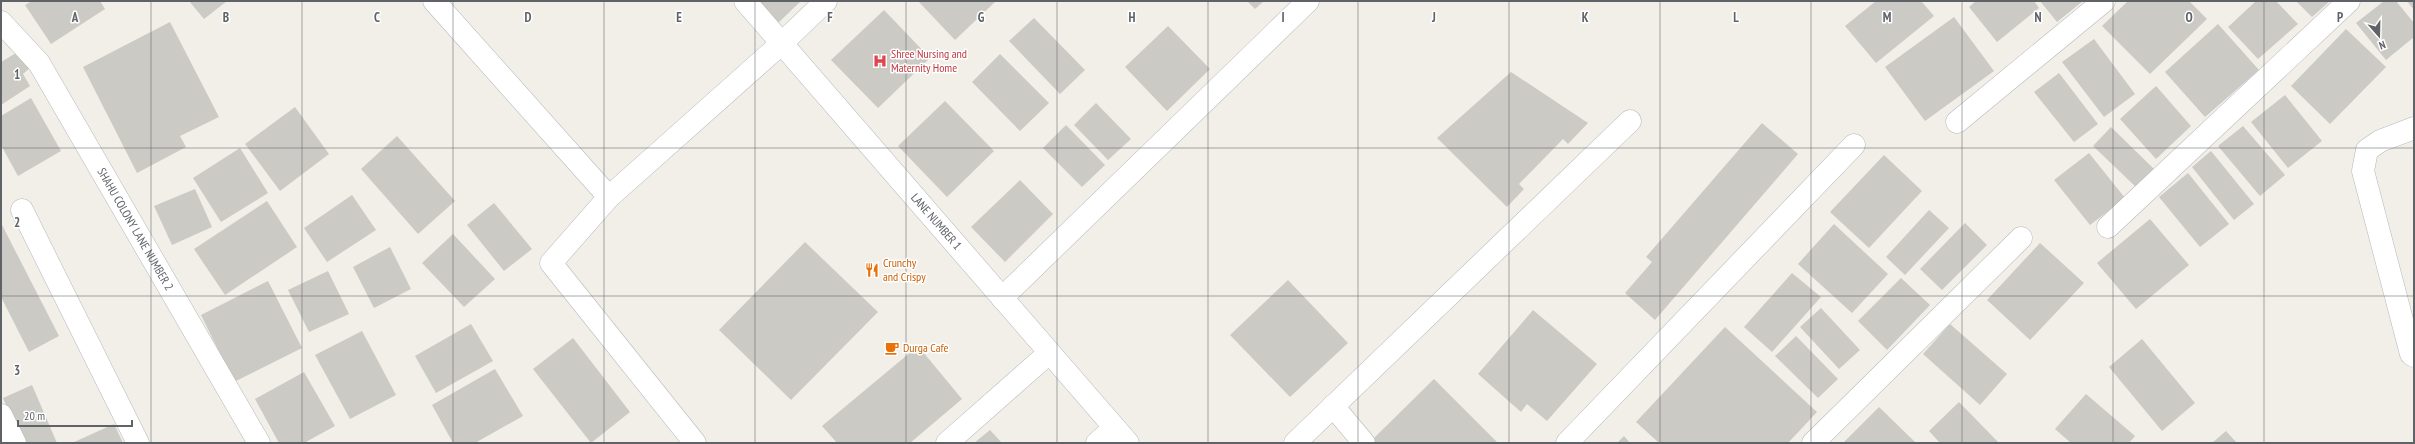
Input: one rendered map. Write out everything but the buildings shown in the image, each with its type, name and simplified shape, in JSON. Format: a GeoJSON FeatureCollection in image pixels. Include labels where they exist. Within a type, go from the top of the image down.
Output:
{"type":"FeatureCollection","features":[{"type":"Feature","properties":{"kind":"street"},"geometry":{"type":"LineString","coordinates":[[434,1],[609,197]]}},
{"type":"Feature","properties":{"kind":"street","name":"LANE NUMBER 1"},"geometry":{"type":"LineString","coordinates":[[745,1],[1121,435]]}},
{"type":"Feature","properties":{"kind":"street"},"geometry":{"type":"LineString","coordinates":[[695,443],[551,263],[609,197],[782,44],[826,1]]}},
{"type":"Feature","properties":{"kind":"street"},"geometry":{"type":"LineString","coordinates":[[1002,298],[1308,1]]}},
{"type":"Feature","properties":{"kind":"street"},"geometry":{"type":"LineString","coordinates":[[1957,122],[2104,1]]}},
{"type":"Feature","properties":{"kind":"street"},"geometry":{"type":"LineString","coordinates":[[2108,226],[2348,1]]}},
{"type":"Feature","properties":{"kind":"street","name":"SHAHU COLONY LANE NUMBER 2"},"geometry":{"type":"LineString","coordinates":[[1,22],[39,63],[259,443]]}},
{"type":"Feature","properties":{"kind":"street"},"geometry":{"type":"LineString","coordinates":[[1294,443],[1630,121]]}},
{"type":"Feature","properties":{"kind":"street"},"geometry":{"type":"LineString","coordinates":[[2414,128],[2380,141],[2367,150],[2363,171],[2411,354],[2414,356]]}},
{"type":"Feature","properties":{"kind":"street"},"geometry":{"type":"LineString","coordinates":[[1567,443],[1854,145]]}},
{"type":"Feature","properties":{"kind":"street"},"geometry":{"type":"LineString","coordinates":[[22,210],[138,443]]}},
{"type":"Feature","properties":{"kind":"street"},"geometry":{"type":"LineString","coordinates":[[1813,443],[2021,238]]}},
{"type":"Feature","properties":{"kind":"street"},"geometry":{"type":"LineString","coordinates":[[947,443],[1049,353]]}},
{"type":"Feature","properties":{"kind":"street"},"geometry":{"type":"LineString","coordinates":[[1333,406],[1364,443]]}},
{"type":"Feature","properties":{"kind":"street"},"geometry":{"type":"LineString","coordinates":[[1,415],[15,443]]}},
{"type":"Feature","properties":{"kind":"street"},"geometry":{"type":"LineString","coordinates":[[1097,443],[1121,435]]}},
{"type":"Feature","properties":{"kind":"place","name":"Shree Nursing and Maternity Home"},"geometry":{"type":"Point","coordinates":[880,61]}},
{"type":"Feature","properties":{"kind":"place","name":"Crunchy and Crispy"},"geometry":{"type":"Point","coordinates":[872,270]}},
{"type":"Feature","properties":{"kind":"place","name":"Durga Cafe"},"geometry":{"type":"Point","coordinates":[892,348]}}]}
